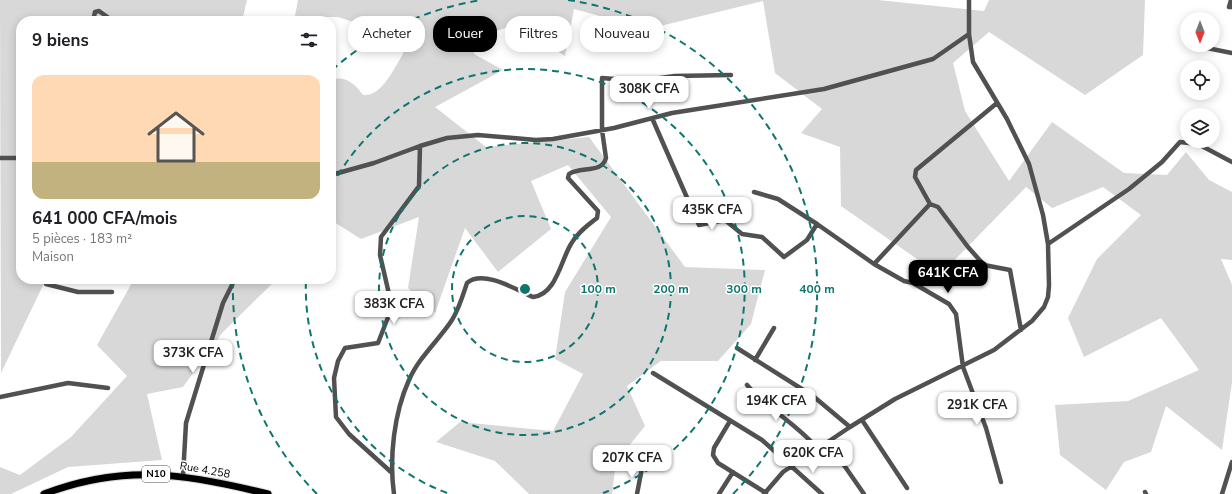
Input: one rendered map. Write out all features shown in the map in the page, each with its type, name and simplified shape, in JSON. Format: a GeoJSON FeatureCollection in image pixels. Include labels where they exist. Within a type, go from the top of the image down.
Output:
{"type":"FeatureCollection","features":[{"type":"Feature","properties":{"kind":"highway","name":"Rue 4.258"},"geometry":{"type":"LineString","coordinates":[[44,494],[86,481],[120,475],[161,474],[183,476],[268,494]]}},
{"type":"Feature","properties":{"kind":"street"},"geometry":{"type":"LineString","coordinates":[[730,421],[714,448],[713,455],[718,463],[766,493],[783,472],[850,427],[895,399],[926,383],[963,367],[994,350],[1021,330],[1044,307],[1048,297],[1048,244],[1043,215],[1029,164],[997,103],[976,68],[971,54],[969,34],[969,0]]}},
{"type":"Feature","properties":{"kind":"street"},"geometry":{"type":"LineString","coordinates":[[1232,0],[1229,7],[1232,7]]}},
{"type":"Feature","properties":{"kind":"street"},"geometry":{"type":"LineString","coordinates":[[94,16],[95,12],[99,11],[106,16]]}},
{"type":"Feature","properties":{"kind":"street"},"geometry":{"type":"LineString","coordinates":[[336,173],[374,163],[420,146],[454,137],[491,135],[536,140],[553,139],[602,130],[672,113],[824,89],[933,59],[969,34]]}},
{"type":"Feature","properties":{"kind":"street"},"geometry":{"type":"LineString","coordinates":[[1220,50],[1232,52]]}},
{"type":"Feature","properties":{"kind":"street"},"geometry":{"type":"LineString","coordinates":[[394,494],[391,472],[392,448],[399,414],[409,380],[453,319],[467,283],[472,279],[484,278],[501,282],[533,297],[546,293],[571,243],[582,230],[597,218],[598,211],[568,178],[569,174],[575,171],[602,166],[605,162],[606,158],[602,130],[602,78],[639,81],[675,76],[731,75]]}},
{"type":"Feature","properties":{"kind":"street"},"geometry":{"type":"LineString","coordinates":[[997,103],[916,170],[915,177],[930,204],[938,206],[968,247],[984,265],[1010,270],[1021,330]]}},
{"type":"Feature","properties":{"kind":"street"},"geometry":{"type":"LineString","coordinates":[[652,118],[699,225],[725,220],[742,234],[762,237],[784,257],[807,240],[816,224]]}},
{"type":"Feature","properties":{"kind":"street"},"geometry":{"type":"LineString","coordinates":[[1048,244],[1129,189],[1162,162],[1180,142],[1198,144],[1232,162]]}},
{"type":"Feature","properties":{"kind":"street"},"geometry":{"type":"LineString","coordinates":[[391,472],[349,434],[336,416],[333,386],[338,361],[345,348],[378,343],[392,309],[380,255],[380,242],[381,237],[420,186],[420,146]]}},
{"type":"Feature","properties":{"kind":"street"},"geometry":{"type":"LineString","coordinates":[[0,158],[16,158]]}},
{"type":"Feature","properties":{"kind":"street"},"geometry":{"type":"LineString","coordinates":[[754,192],[778,199],[874,264],[904,281],[913,283],[952,307],[956,314],[963,367],[986,428],[1001,482]]}},
{"type":"Feature","properties":{"kind":"street"},"geometry":{"type":"LineString","coordinates":[[874,264],[930,204]]}},
{"type":"Feature","properties":{"kind":"street"},"geometry":{"type":"LineString","coordinates":[[46,284],[78,292],[112,292]]}},
{"type":"Feature","properties":{"kind":"street"},"geometry":{"type":"LineString","coordinates":[[183,476],[186,423],[224,303],[233,284]]}},
{"type":"Feature","properties":{"kind":"street"},"geometry":{"type":"LineString","coordinates":[[755,360],[774,328]]}},
{"type":"Feature","properties":{"kind":"street"},"geometry":{"type":"LineString","coordinates":[[737,348],[813,396],[850,427]]}},
{"type":"Feature","properties":{"kind":"street"},"geometry":{"type":"LineString","coordinates":[[653,373],[762,440],[822,494]]}},
{"type":"Feature","properties":{"kind":"street"},"geometry":{"type":"LineString","coordinates":[[0,397],[68,383],[108,388]]}},
{"type":"Feature","properties":{"kind":"street"},"geometry":{"type":"LineString","coordinates":[[747,384],[759,399],[807,436],[818,449]]}},
{"type":"Feature","properties":{"kind":"street"},"geometry":{"type":"LineString","coordinates":[[862,420],[906,488]]}},
{"type":"Feature","properties":{"kind":"street"},"geometry":{"type":"LineString","coordinates":[[828,442],[864,494]]}},
{"type":"Feature","properties":{"kind":"street"},"geometry":{"type":"LineString","coordinates":[[1222,494],[1232,462]]}},
{"type":"Feature","properties":{"kind":"street"},"geometry":{"type":"LineString","coordinates":[[637,494],[642,468]]}},
{"type":"Feature","properties":{"kind":"street"},"geometry":{"type":"LineString","coordinates":[[719,494],[733,472]]}},
{"type":"Feature","properties":{"kind":"shaded area"},"geometry":{"type":"Polygon","coordinates":[[[0,0],[247,0],[243,16],[16,16],[16,284],[44,284],[1,373],[0,0]]]}},
{"type":"Feature","properties":{"kind":"shaded area"},"geometry":{"type":"Polygon","coordinates":[[[298,0],[878,0],[984,11],[989,0],[1145,0],[1143,55],[1085,95],[989,32],[953,63],[965,111],[1009,181],[1052,122],[1124,173],[1167,175],[1186,152],[1209,180],[1232,192],[1232,260],[1221,259],[1232,285],[1232,382],[1222,450],[1166,406],[1151,452],[1124,462],[1106,490],[1060,455],[1055,405],[1128,401],[1199,370],[1161,318],[1084,357],[1068,318],[1097,259],[1141,215],[1103,187],[1052,208],[1026,187],[940,275],[841,206],[840,147],[801,133],[822,109],[775,73],[763,1],[664,25],[664,16],[600,16],[574,9],[572,19],[572,16],[505,16],[505,28],[497,31],[497,16],[433,16],[433,52],[474,52],[474,54],[503,70],[435,107],[486,147],[589,137],[685,267],[765,270],[751,324],[718,361],[661,361],[627,386],[645,426],[616,462],[612,494],[529,494],[495,461],[436,442],[460,422],[553,431],[583,374],[555,359],[565,292],[611,217],[568,165],[531,181],[551,229],[498,272],[465,228],[435,313],[408,288],[419,217],[361,239],[336,223],[336,79],[345,80],[353,84],[363,95],[370,94],[382,87],[403,54],[403,52],[425,52],[425,16],[348,16],[348,20],[336,16],[295,16],[298,0]]]}},
{"type":"Feature","properties":{"kind":"shaded area"},"geometry":{"type":"Polygon","coordinates":[[[558,52],[566,52],[565,56],[558,52]]]}},
{"type":"Feature","properties":{"kind":"shaded area"},"geometry":{"type":"Polygon","coordinates":[[[131,284],[272,284],[222,333],[183,387],[147,394],[162,460],[68,467],[11,494],[0,494],[0,467],[20,475],[71,437],[127,376],[97,345],[131,284]]]}}]}
